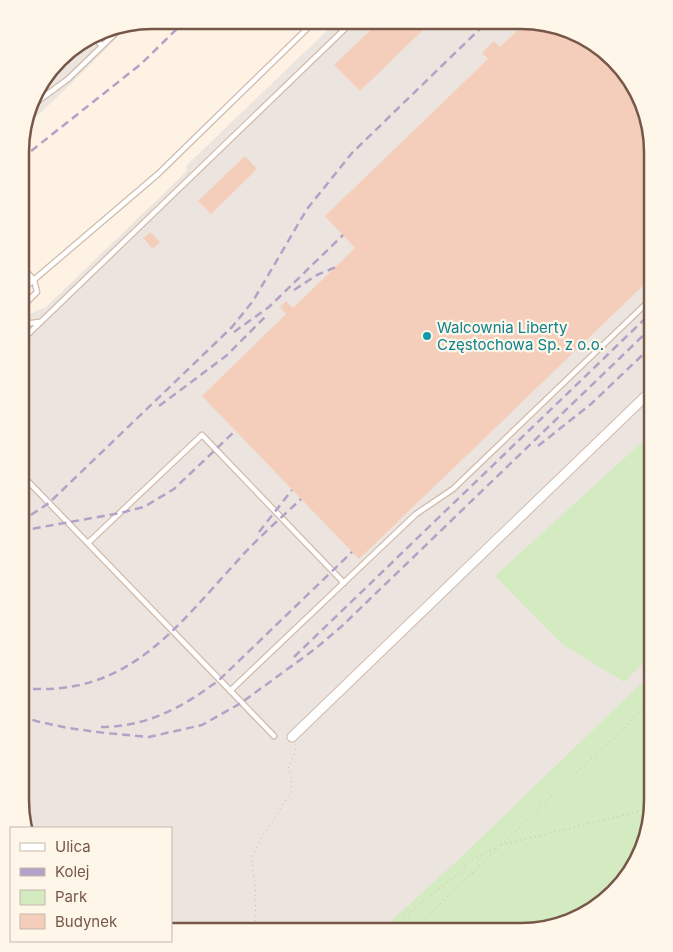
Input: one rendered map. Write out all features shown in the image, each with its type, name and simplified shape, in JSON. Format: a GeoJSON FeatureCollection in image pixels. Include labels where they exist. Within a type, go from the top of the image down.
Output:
{"type":"FeatureCollection","features":[{"type":"Feature","properties":{"kind":"street"},"geometry":{"type":"LineString","coordinates":[[292,737],[644,398]]}},
{"type":"Feature","properties":{"kind":"lane"},"geometry":{"type":"LineString","coordinates":[[29,284],[158,174],[307,29]]}},
{"type":"Feature","properties":{"kind":"lane"},"geometry":{"type":"LineString","coordinates":[[30,332],[345,29]]}},
{"type":"Feature","properties":{"kind":"lane"},"geometry":{"type":"LineString","coordinates":[[41,99],[68,79],[114,34]]}},
{"type":"Feature","properties":{"kind":"lane"},"geometry":{"type":"LineString","coordinates":[[97,41],[102,46]]}},
{"type":"Feature","properties":{"kind":"lane"},"geometry":{"type":"LineString","coordinates":[[29,275],[34,280],[37,292],[29,299]]}},
{"type":"Feature","properties":{"kind":"lane"},"geometry":{"type":"LineString","coordinates":[[230,691],[416,514],[453,489],[644,306]]}},
{"type":"Feature","properties":{"kind":"lane"},"geometry":{"type":"LineString","coordinates":[[29,323],[42,321]]}},
{"type":"Feature","properties":{"kind":"lane"},"geometry":{"type":"LineString","coordinates":[[88,543],[202,435],[344,583]]}},
{"type":"Feature","properties":{"kind":"lane"},"geometry":{"type":"LineString","coordinates":[[29,482],[274,736]]}},
{"type":"Feature","properties":{"kind":"path"},"geometry":{"type":"LineString","coordinates":[[420,923],[500,845],[618,735],[644,707]]}},
{"type":"Feature","properties":{"kind":"path"},"geometry":{"type":"LineString","coordinates":[[256,923],[255,884],[251,859],[260,840],[291,792],[292,780],[288,766],[294,756],[296,744],[292,737]]}},
{"type":"Feature","properties":{"kind":"path"},"geometry":{"type":"LineString","coordinates":[[399,923],[421,902],[456,876],[468,861],[500,845],[644,810]]}},
{"type":"Feature","properties":{"kind":"shaded area"},"geometry":{"type":"Polygon","coordinates":[[[329,29],[521,29],[553,33],[583,45],[608,65],[628,90],[638,112],[644,152],[644,697],[408,923],[172,923],[172,827],[32,827],[29,808],[29,314],[46,307],[187,171],[186,166],[329,29]]]}},
{"type":"Feature","properties":{"kind":"shaded area"},"geometry":{"type":"Polygon","coordinates":[[[122,33],[33,120],[45,90],[71,59],[97,41],[122,33]]]}},
{"type":"Feature","properties":{"kind":"green space"},"geometry":{"type":"Polygon","coordinates":[[[644,440],[644,663],[624,682],[562,644],[495,576],[644,440]]]}},
{"type":"Feature","properties":{"kind":"green space"},"geometry":{"type":"Polygon","coordinates":[[[644,681],[644,808],[642,824],[632,855],[624,869],[602,893],[576,911],[561,917],[537,922],[389,923],[457,861],[644,681]]]}},
{"type":"Feature","properties":{"kind":"building"},"geometry":{"type":"Polygon","coordinates":[[[372,29],[424,29],[360,91],[334,65],[372,29]]]}},
{"type":"Feature","properties":{"kind":"building","name":"Walcownia Liberty Częstochowa Sp. z o.o."},"geometry":{"type":"Polygon","coordinates":[[[519,29],[537,30],[568,38],[596,54],[619,77],[628,90],[638,112],[643,136],[644,285],[359,559],[202,396],[286,314],[280,307],[286,301],[293,308],[355,248],[325,216],[488,59],[482,53],[494,41],[500,47],[519,29]]]}},
{"type":"Feature","properties":{"kind":"building"},"geometry":{"type":"Polygon","coordinates":[[[245,156],[257,169],[211,214],[198,201],[245,156]]]}},
{"type":"Feature","properties":{"kind":"building"},"geometry":{"type":"Polygon","coordinates":[[[150,232],[160,242],[153,249],[143,238],[150,232]]]}},
{"type":"Feature","properties":{"kind":"railway"},"geometry":{"type":"LineString","coordinates":[[29,153],[141,64],[177,29]]}},
{"type":"Feature","properties":{"kind":"railway"},"geometry":{"type":"LineString","coordinates":[[29,516],[49,503],[232,327],[253,301],[307,209],[352,153],[480,29]]}},
{"type":"Feature","properties":{"kind":"railway"},"geometry":{"type":"LineString","coordinates":[[234,332],[269,307],[343,235]]}},
{"type":"Feature","properties":{"kind":"railway"},"geometry":{"type":"LineString","coordinates":[[294,290],[317,275],[336,267]]}},
{"type":"Feature","properties":{"kind":"railway"},"geometry":{"type":"LineString","coordinates":[[159,406],[226,356],[267,315]]}},
{"type":"Feature","properties":{"kind":"railway"},"geometry":{"type":"LineString","coordinates":[[294,657],[644,320]]}},
{"type":"Feature","properties":{"kind":"railway"},"geometry":{"type":"LineString","coordinates":[[29,719],[68,728],[149,737],[202,725],[241,703],[315,649],[342,626],[644,335]]}},
{"type":"Feature","properties":{"kind":"railway"},"geometry":{"type":"LineString","coordinates":[[538,446],[591,404],[644,354]]}},
{"type":"Feature","properties":{"kind":"railway"},"geometry":{"type":"LineString","coordinates":[[29,529],[144,507],[174,489],[235,431]]}},
{"type":"Feature","properties":{"kind":"railway"},"geometry":{"type":"LineString","coordinates":[[259,532],[292,490]]}},
{"type":"Feature","properties":{"kind":"railway"},"geometry":{"type":"LineString","coordinates":[[29,688],[58,688],[91,682],[120,670],[147,653],[171,632],[248,550],[301,499]]}},
{"type":"Feature","properties":{"kind":"railway"},"geometry":{"type":"LineString","coordinates":[[101,727],[134,723],[164,714],[205,690],[219,680],[352,552]]}},
{"type":"Feature","properties":{"kind":"place","name":"Walcownia Liberty Częstochowa Sp. z o.o."},"geometry":{"type":"Point","coordinates":[427,336]}}]}
